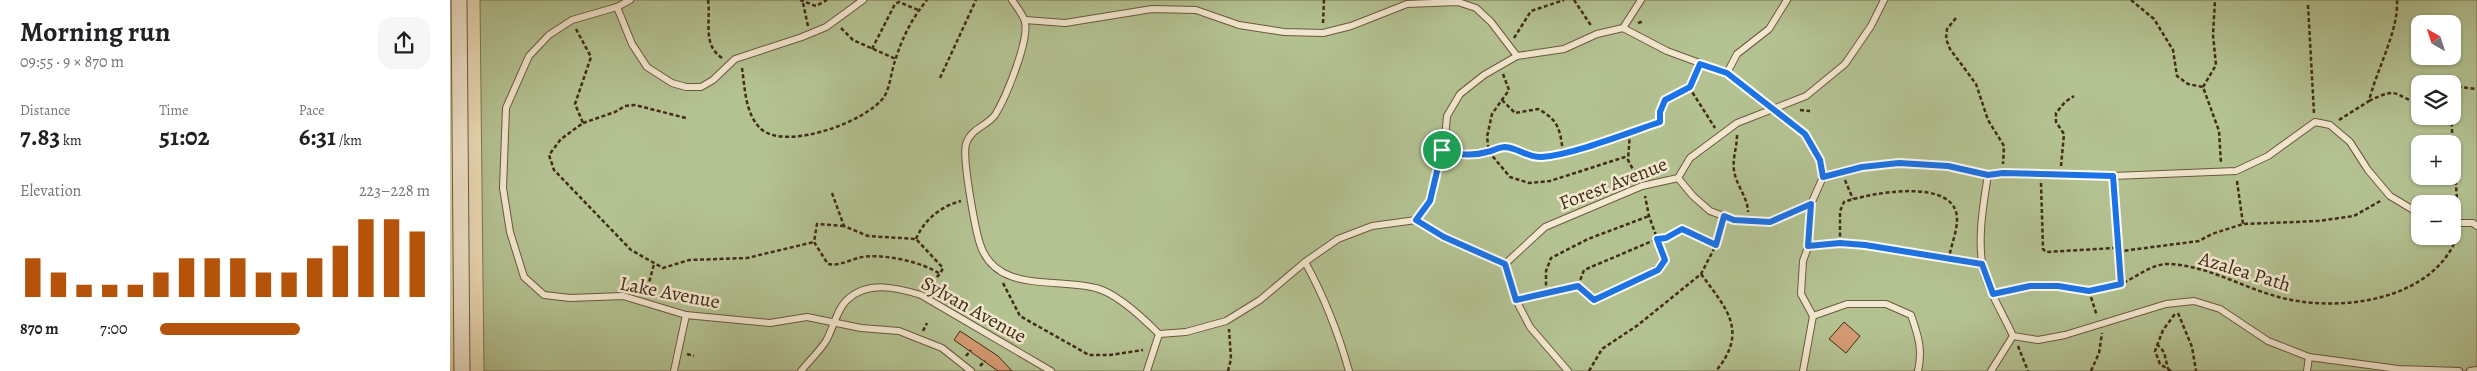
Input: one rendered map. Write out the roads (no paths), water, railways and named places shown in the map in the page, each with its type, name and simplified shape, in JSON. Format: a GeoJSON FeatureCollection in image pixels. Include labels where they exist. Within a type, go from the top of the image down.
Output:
{"type":"FeatureCollection","features":[{"type":"Feature","properties":{"kind":"street"},"geometry":{"type":"LineString","coordinates":[[459,0],[462,371]]}},
{"type":"Feature","properties":{"kind":"lane","name":"Lake Avenue"},"geometry":{"type":"LineString","coordinates":[[630,0],[617,7],[572,20],[549,35],[529,56],[506,108],[503,188],[510,232],[524,276],[544,294],[570,298],[623,296],[686,315],[770,322],[807,316],[861,328],[899,331],[942,348],[971,371]]}},
{"type":"Feature","properties":{"kind":"lane"},"geometry":{"type":"LineString","coordinates":[[617,7],[639,56],[647,67],[672,83],[686,87],[701,87],[713,80],[730,63],[741,56],[810,34],[834,21],[863,0]]}},
{"type":"Feature","properties":{"kind":"lane"},"geometry":{"type":"LineString","coordinates":[[1012,0],[1025,20],[1024,43],[1015,74],[994,115],[976,128],[966,145],[964,155],[980,244],[987,260],[1000,272],[1026,282],[1059,283],[1097,288],[1134,310],[1159,334],[1186,332],[1228,320],[1260,300],[1305,262],[1338,239],[1372,226],[1416,220],[1444,237],[1505,264],[1516,300],[1530,327],[1568,371]]}},
{"type":"Feature","properties":{"kind":"lane"},"geometry":{"type":"LineString","coordinates":[[1622,28],[1641,0]]}},
{"type":"Feature","properties":{"kind":"lane"},"geometry":{"type":"LineString","coordinates":[[1727,73],[1737,54],[1769,29],[1787,0]]}},
{"type":"Feature","properties":{"kind":"lane","name":"Forest Avenue"},"geometry":{"type":"LineString","coordinates":[[1505,264],[1545,227],[1642,186],[1678,178],[1690,158],[1737,123],[1806,96],[1845,64],[1871,26],[1884,0]]}},
{"type":"Feature","properties":{"kind":"lane"},"geometry":{"type":"LineString","coordinates":[[1025,20],[1065,23],[1152,9],[1196,10],[1239,25],[1284,32],[1323,33],[1350,26],[1407,4],[1458,2],[1476,8],[1486,17],[1517,56]]}},
{"type":"Feature","properties":{"kind":"lane"},"geometry":{"type":"LineString","coordinates":[[1416,220],[1430,201],[1442,150],[1447,116],[1460,94],[1484,75],[1517,56],[1564,49],[1597,34],[1622,28],[1667,52],[1727,73],[1805,134],[1820,160],[1823,177],[1811,204],[1808,246],[1803,261],[1802,294],[1813,316],[1803,371]]}},
{"type":"Feature","properties":{"kind":"lane"},"geometry":{"type":"LineString","coordinates":[[1823,177],[1862,167],[1899,163],[1948,166],[1988,175],[2003,173],[2113,176],[2236,172],[2250,167],[2268,156],[2315,122],[2330,125],[2350,142],[2368,170],[2390,196],[2411,209]]}},
{"type":"Feature","properties":{"kind":"lane"},"geometry":{"type":"LineString","coordinates":[[1988,175],[1983,207],[1982,264],[1993,294],[2013,336]]}},
{"type":"Feature","properties":{"kind":"lane"},"geometry":{"type":"LineString","coordinates":[[1678,178],[1693,196],[1710,211],[1748,221],[1770,222],[1811,204]]}},
{"type":"Feature","properties":{"kind":"lane"},"geometry":{"type":"LineString","coordinates":[[2461,224],[2476,223]]}},
{"type":"Feature","properties":{"kind":"lane"},"geometry":{"type":"LineString","coordinates":[[1305,262],[1324,296],[1339,334],[1349,371]]}},
{"type":"Feature","properties":{"kind":"lane","name":"Sylvan Avenue"},"geometry":{"type":"LineString","coordinates":[[801,371],[825,342],[847,300],[863,290],[882,287],[899,288],[918,294],[1051,371]]}},
{"type":"Feature","properties":{"kind":"lane"},"geometry":{"type":"LineString","coordinates":[[2013,336],[2038,340],[2065,335],[2166,304],[2194,301],[2220,309],[2268,341],[2309,356],[2398,369],[2459,371]]}},
{"type":"Feature","properties":{"kind":"lane"},"geometry":{"type":"LineString","coordinates":[[1813,316],[1848,304],[1886,304],[1911,316],[1920,339],[1921,361],[1918,371]]}},
{"type":"Feature","properties":{"kind":"lane"},"geometry":{"type":"LineString","coordinates":[[674,371],[686,315]]}},
{"type":"Feature","properties":{"kind":"lane"},"geometry":{"type":"LineString","coordinates":[[1147,371],[1159,334]]}},
{"type":"Feature","properties":{"kind":"lane"},"geometry":{"type":"LineString","coordinates":[[1991,371],[2013,336]]}},
{"type":"Feature","properties":{"kind":"lane"},"geometry":{"type":"LineString","coordinates":[[2307,371],[2309,356]]}},
{"type":"Feature","properties":{"kind":"lane"},"geometry":{"type":"LineString","coordinates":[[2470,371],[2477,370]]}}]}
